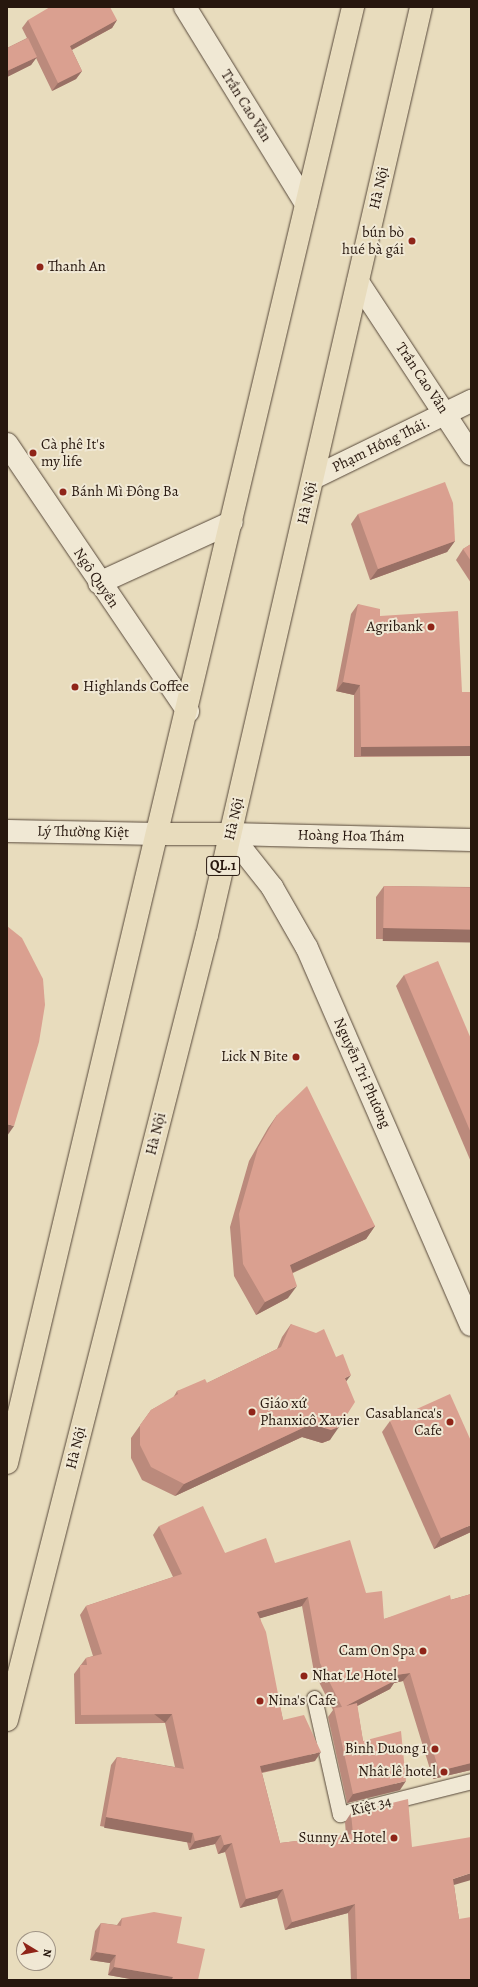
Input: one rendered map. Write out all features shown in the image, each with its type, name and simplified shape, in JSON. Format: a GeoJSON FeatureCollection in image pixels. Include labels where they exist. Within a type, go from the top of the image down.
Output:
{"type":"FeatureCollection","features":[{"type":"Feature","properties":{"kind":"main road"},"geometry":{"type":"LineString","coordinates":[[7,1463],[188,712],[353,7]]}},
{"type":"Feature","properties":{"kind":"main road","name":"Hà Nội"},"geometry":{"type":"LineString","coordinates":[[7,1720],[230,834],[421,7]]}},
{"type":"Feature","properties":{"kind":"main road"},"geometry":{"type":"LineString","coordinates":[[159,834],[230,834]]}},
{"type":"Feature","properties":{"kind":"street","name":"Trần Cao Vân"},"geometry":{"type":"LineString","coordinates":[[185,7],[306,204]]}},
{"type":"Feature","properties":{"kind":"street","name":"Trần Cao Vân"},"geometry":{"type":"LineString","coordinates":[[358,282],[471,454]]}},
{"type":"Feature","properties":{"kind":"street","name":"Phạm Hồng Thái."},"geometry":{"type":"LineString","coordinates":[[313,478],[471,401]]}},
{"type":"Feature","properties":{"kind":"street","name":"Ngô Quyền"},"geometry":{"type":"LineString","coordinates":[[7,444],[99,583],[188,712]]}},
{"type":"Feature","properties":{"kind":"street"},"geometry":{"type":"LineString","coordinates":[[99,583],[232,522]]}},
{"type":"Feature","properties":{"kind":"street","name":"Lý Thường Kiệt"},"geometry":{"type":"LineString","coordinates":[[7,831],[159,834]]}},
{"type":"Feature","properties":{"kind":"street","name":"Hoàng Hoa Thám"},"geometry":{"type":"LineString","coordinates":[[230,834],[471,840]]}},
{"type":"Feature","properties":{"kind":"street","name":"Nguyễn Tri Phương"},"geometry":{"type":"LineString","coordinates":[[230,834],[272,887],[307,948],[471,1325]]}},
{"type":"Feature","properties":{"kind":"lane","name":"Kiệt 34"},"geometry":{"type":"LineString","coordinates":[[314,1698],[340,1814],[471,1781]]}},
{"type":"Feature","properties":{"kind":"building"},"geometry":{"type":"Polygon","coordinates":[[[50,7],[110,7],[117,20],[70,46],[82,71],[58,83],[28,20],[50,7]]]}},
{"type":"Feature","properties":{"kind":"building"},"geometry":{"type":"Polygon","coordinates":[[[28,38],[37,57],[7,71],[7,48],[28,38]]]}},
{"type":"Feature","properties":{"kind":"building"},"geometry":{"type":"Polygon","coordinates":[[[445,482],[453,503],[455,541],[378,569],[358,514],[445,482]]]}},
{"type":"Feature","properties":{"kind":"building"},"geometry":{"type":"Polygon","coordinates":[[[471,544],[471,561],[463,549],[471,544]]]}},
{"type":"Feature","properties":{"kind":"building"},"geometry":{"type":"Polygon","coordinates":[[[358,604],[380,609],[380,616],[458,611],[462,692],[471,692],[471,746],[361,747],[360,685],[343,682],[358,604]]]}},
{"type":"Feature","properties":{"kind":"building"},"geometry":{"type":"Polygon","coordinates":[[[384,886],[471,888],[470,930],[383,928],[384,886]]]}},
{"type":"Feature","properties":{"kind":"building"},"geometry":{"type":"Polygon","coordinates":[[[7,926],[22,938],[43,979],[45,1005],[39,1042],[14,1126],[7,1124],[7,926]]]}},
{"type":"Feature","properties":{"kind":"building"},"geometry":{"type":"Polygon","coordinates":[[[438,961],[471,1039],[471,1133],[404,975],[438,961]]]}},
{"type":"Feature","properties":{"kind":"building"},"geometry":{"type":"Polygon","coordinates":[[[307,1086],[375,1226],[290,1265],[297,1286],[265,1302],[243,1264],[239,1214],[258,1148],[277,1115],[307,1086]]]}},
{"type":"Feature","properties":{"kind":"building","name":"Giáo xứ Phanxicô Xavier"},"geometry":{"type":"Polygon","coordinates":[[[291,1324],[316,1333],[324,1329],[336,1357],[343,1354],[351,1375],[345,1378],[355,1402],[339,1427],[331,1430],[311,1424],[184,1484],[151,1467],[140,1445],[140,1425],[151,1410],[178,1394],[177,1391],[205,1379],[207,1383],[281,1347],[291,1324]]]}},
{"type":"Feature","properties":{"kind":"building"},"geometry":{"type":"Polygon","coordinates":[[[450,1394],[471,1441],[471,1525],[441,1538],[390,1421],[450,1394]]]}},
{"type":"Feature","properties":{"kind":"building"},"geometry":{"type":"Polygon","coordinates":[[[203,1506],[225,1553],[266,1538],[275,1563],[350,1540],[366,1593],[382,1591],[384,1619],[450,1595],[451,1600],[471,1594],[471,1763],[439,1771],[410,1673],[396,1675],[396,1680],[346,1706],[357,1703],[363,1741],[401,1731],[406,1781],[353,1794],[334,1708],[342,1707],[320,1663],[308,1597],[257,1612],[266,1632],[283,1720],[304,1715],[321,1752],[260,1766],[280,1843],[353,1834],[351,1813],[408,1799],[412,1847],[471,1837],[471,1873],[453,1879],[459,1919],[471,1917],[471,1980],[357,1980],[355,1904],[292,1922],[283,1889],[246,1899],[232,1843],[224,1845],[221,1835],[195,1841],[193,1833],[106,1817],[117,1757],[184,1769],[172,1714],[81,1715],[80,1665],[87,1665],[86,1658],[102,1654],[86,1606],[182,1574],[159,1526],[203,1506]]]}},
{"type":"Feature","properties":{"kind":"building"},"geometry":{"type":"Polygon","coordinates":[[[154,1912],[182,1917],[177,1943],[205,1949],[198,1980],[172,1980],[173,1977],[114,1967],[116,1955],[96,1952],[101,1923],[121,1926],[122,1918],[154,1912]]]}},
{"type":"Feature","properties":{"kind":"place","name":"bún bò hué bà gái"},"geometry":{"type":"Point","coordinates":[412,241]}},
{"type":"Feature","properties":{"kind":"place","name":"Thanh An"},"geometry":{"type":"Point","coordinates":[40,267]}},
{"type":"Feature","properties":{"kind":"place","name":"Cà phê It's my life"},"geometry":{"type":"Point","coordinates":[33,453]}},
{"type":"Feature","properties":{"kind":"place","name":"Bánh Mì Đông Ba"},"geometry":{"type":"Point","coordinates":[63,492]}},
{"type":"Feature","properties":{"kind":"place","name":"Agribank"},"geometry":{"type":"Point","coordinates":[431,627]}},
{"type":"Feature","properties":{"kind":"place","name":"Highlands Coffee"},"geometry":{"type":"Point","coordinates":[75,687]}},
{"type":"Feature","properties":{"kind":"place","name":"Lick N Bite"},"geometry":{"type":"Point","coordinates":[296,1057]}},
{"type":"Feature","properties":{"kind":"place","name":"Giáo xứ Phanxicô Xavier"},"geometry":{"type":"Point","coordinates":[252,1412]}},
{"type":"Feature","properties":{"kind":"place","name":"Casablanca's Cafe"},"geometry":{"type":"Point","coordinates":[450,1422]}},
{"type":"Feature","properties":{"kind":"place","name":"Cam On Spa"},"geometry":{"type":"Point","coordinates":[423,1651]}},
{"type":"Feature","properties":{"kind":"place","name":"Nhat Le Hotel"},"geometry":{"type":"Point","coordinates":[304,1676]}},
{"type":"Feature","properties":{"kind":"place","name":"Nina's Cafe"},"geometry":{"type":"Point","coordinates":[260,1701]}},
{"type":"Feature","properties":{"kind":"place","name":"Binh Duong 1"},"geometry":{"type":"Point","coordinates":[435,1749]}},
{"type":"Feature","properties":{"kind":"place","name":"Nhât lê hotel"},"geometry":{"type":"Point","coordinates":[444,1772]}},
{"type":"Feature","properties":{"kind":"place","name":"Sunny A Hotel"},"geometry":{"type":"Point","coordinates":[394,1838]}}]}
